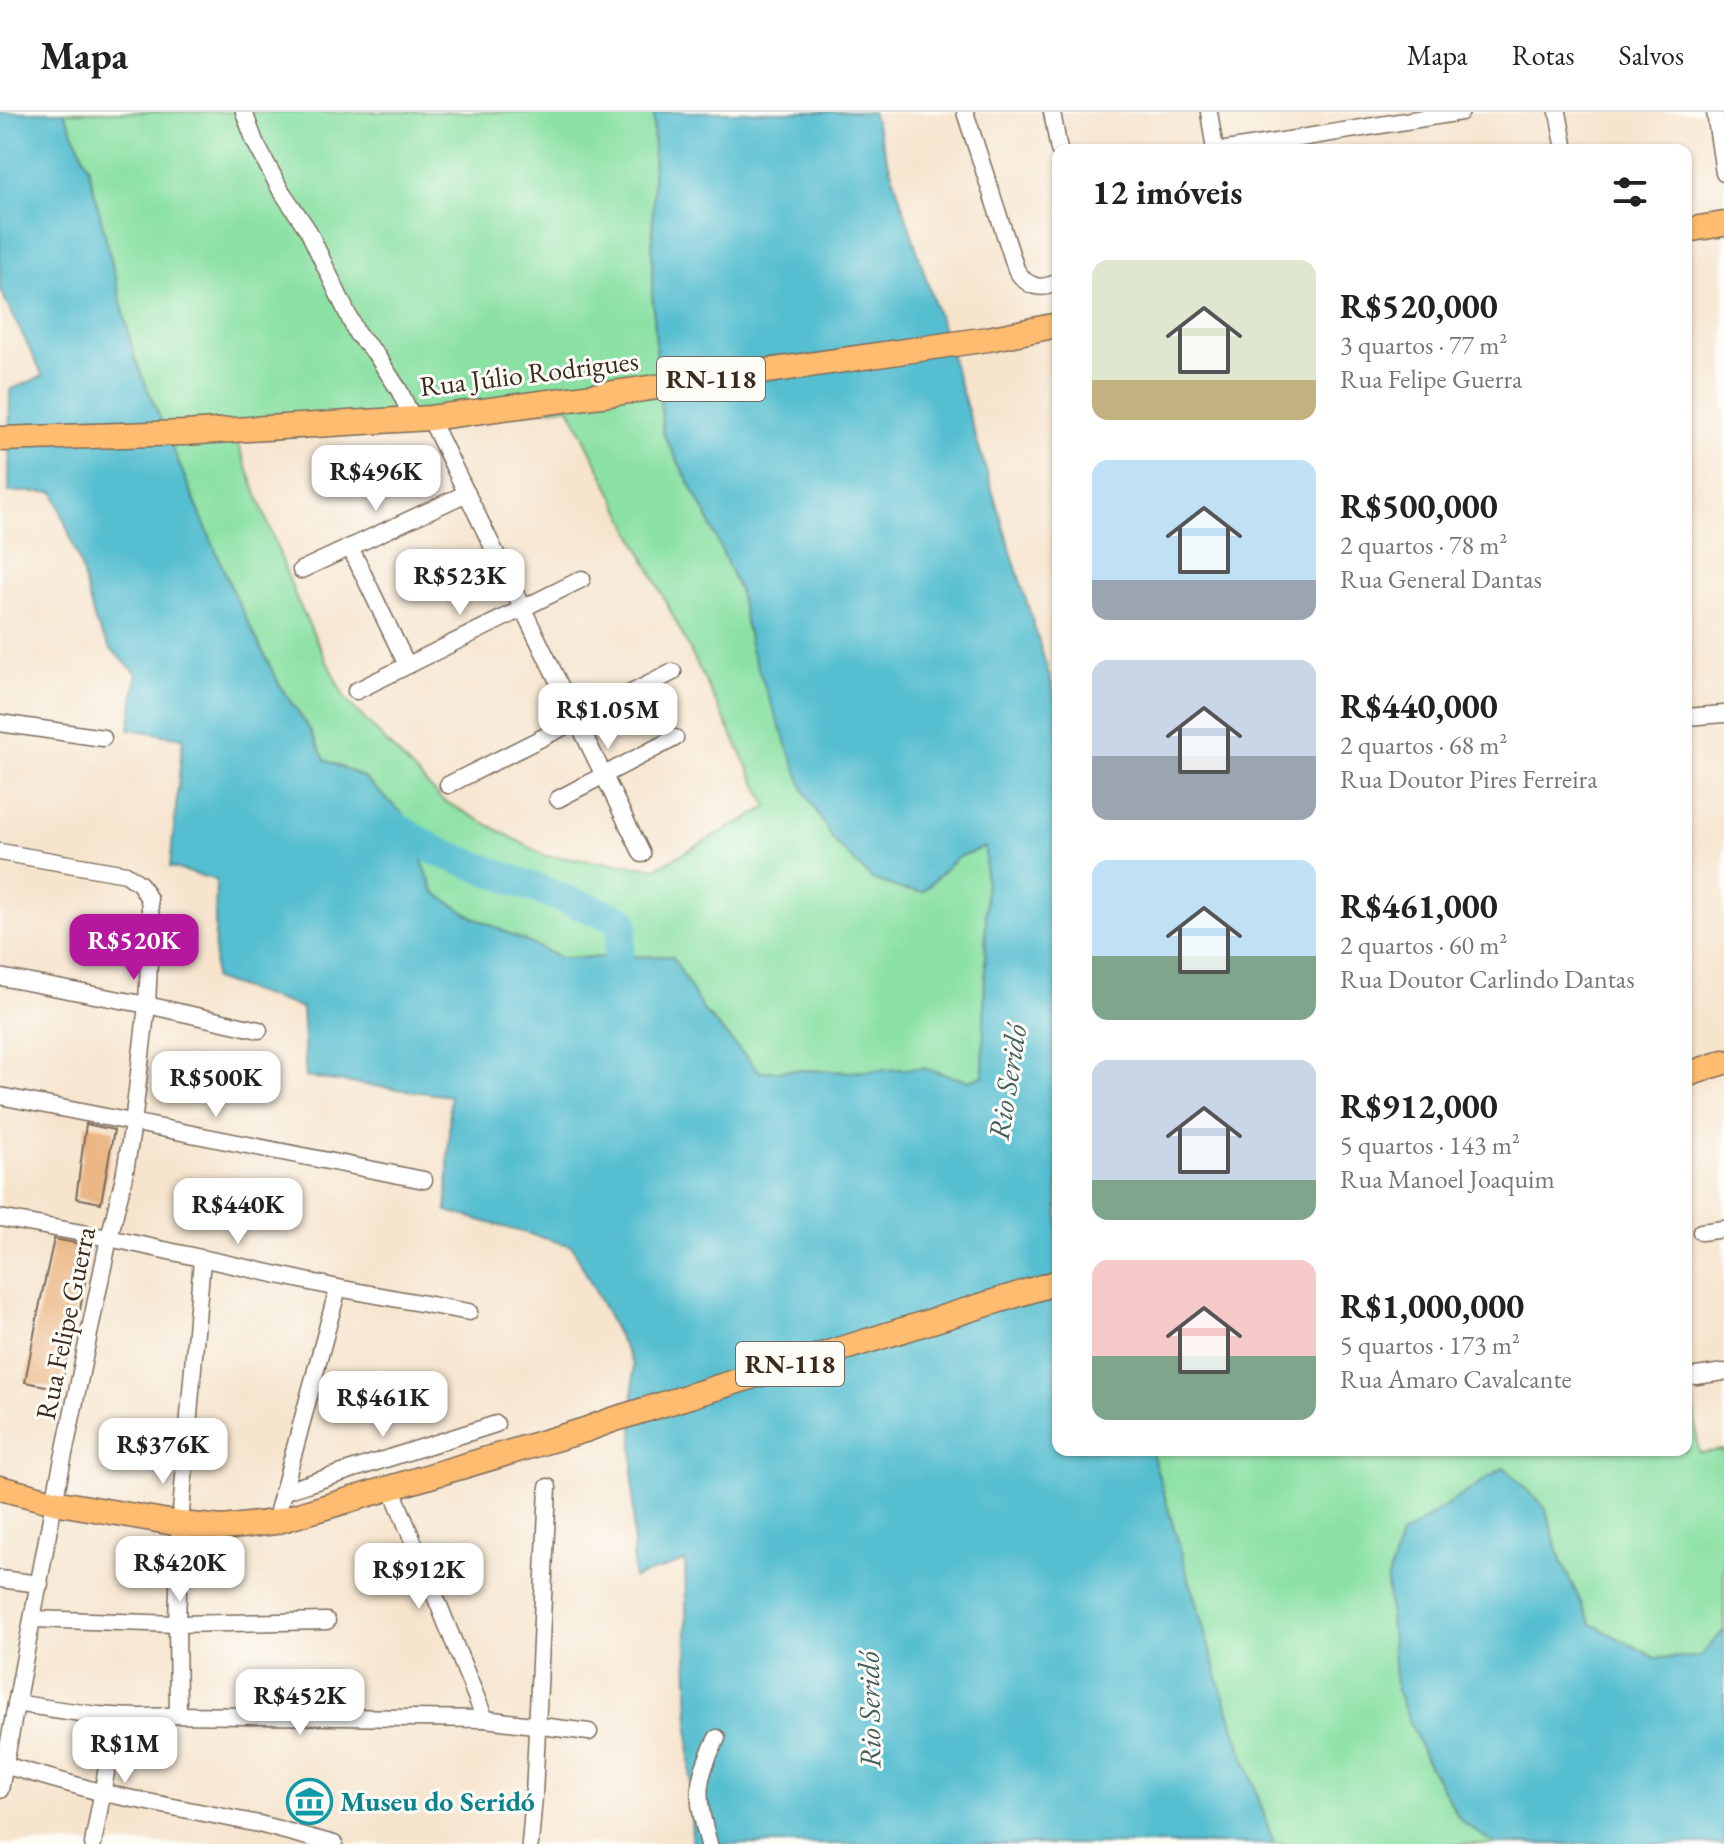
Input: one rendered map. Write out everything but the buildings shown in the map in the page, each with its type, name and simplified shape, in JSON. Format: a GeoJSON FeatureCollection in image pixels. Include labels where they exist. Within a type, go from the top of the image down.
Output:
{"type":"FeatureCollection","features":[{"type":"Feature","properties":{"kind":"main road"},"geometry":{"type":"LineString","coordinates":[[1692,229],[1724,224]]}},
{"type":"Feature","properties":{"kind":"main road","name":"Rua Júlio Rodrigues"},"geometry":{"type":"LineString","coordinates":[[1,439],[184,433],[422,418],[988,339],[1052,326]]}},
{"type":"Feature","properties":{"kind":"main road"},"geometry":{"type":"LineString","coordinates":[[1692,1073],[1724,1062]]}},
{"type":"Feature","properties":{"kind":"main road","name":"RN-118"},"geometry":{"type":"LineString","coordinates":[[0,1488],[54,1502],[180,1524],[223,1528],[275,1522],[585,1430],[1052,1284]]}},
{"type":"Feature","properties":{"kind":"street"},"geometry":{"type":"LineString","coordinates":[[244,112],[255,142],[280,189],[308,230],[357,334],[422,418],[467,493],[642,854]]}},
{"type":"Feature","properties":{"kind":"street"},"geometry":{"type":"LineString","coordinates":[[965,112],[1020,277],[1038,288],[1052,285]]}},
{"type":"Feature","properties":{"kind":"street"},"geometry":{"type":"LineString","coordinates":[[1052,112],[1058,144]]}},
{"type":"Feature","properties":{"kind":"street"},"geometry":{"type":"LineString","coordinates":[[1209,112],[1214,144]]}},
{"type":"Feature","properties":{"kind":"street"},"geometry":{"type":"LineString","coordinates":[[1283,144],[1461,112]]}},
{"type":"Feature","properties":{"kind":"street"},"geometry":{"type":"LineString","coordinates":[[1558,112],[1564,144]]}},
{"type":"Feature","properties":{"kind":"street"},"geometry":{"type":"LineString","coordinates":[[1715,112],[1724,173]]}},
{"type":"Feature","properties":{"kind":"street"},"geometry":{"type":"LineString","coordinates":[[301,570],[467,493]]}},
{"type":"Feature","properties":{"kind":"street"},"geometry":{"type":"LineString","coordinates":[[350,547],[407,665]]}},
{"type":"Feature","properties":{"kind":"street"},"geometry":{"type":"LineString","coordinates":[[356,691],[582,579]]}},
{"type":"Feature","properties":{"kind":"street"},"geometry":{"type":"LineString","coordinates":[[448,785],[673,672]]}},
{"type":"Feature","properties":{"kind":"street"},"geometry":{"type":"LineString","coordinates":[[1692,717],[1724,714]]}},
{"type":"Feature","properties":{"kind":"street"},"geometry":{"type":"LineString","coordinates":[[0,723],[103,738]]}},
{"type":"Feature","properties":{"kind":"street"},"geometry":{"type":"LineString","coordinates":[[558,799],[675,738]]}},
{"type":"Feature","properties":{"kind":"street","name":"Rua Felipe Guerra"},"geometry":{"type":"LineString","coordinates":[[0,852],[126,874],[140,884],[149,899],[151,920],[147,1005],[124,1177],[54,1502],[16,1703],[6,1720],[0,1790]]}},
{"type":"Feature","properties":{"kind":"street"},"geometry":{"type":"LineString","coordinates":[[0,977],[259,1030]]}},
{"type":"Feature","properties":{"kind":"street"},"geometry":{"type":"LineString","coordinates":[[0,1096],[424,1180]]}},
{"type":"Feature","properties":{"kind":"street"},"geometry":{"type":"LineString","coordinates":[[0,1236],[2,1218],[469,1312]]}},
{"type":"Feature","properties":{"kind":"street"},"geometry":{"type":"LineString","coordinates":[[1701,1232],[1724,1229]]}},
{"type":"Feature","properties":{"kind":"street"},"geometry":{"type":"LineString","coordinates":[[178,1715],[180,1524],[202,1259]]}},
{"type":"Feature","properties":{"kind":"street"},"geometry":{"type":"LineString","coordinates":[[275,1522],[338,1288]]}},
{"type":"Feature","properties":{"kind":"street"},"geometry":{"type":"LineString","coordinates":[[1696,1376],[1724,1372]]}},
{"type":"Feature","properties":{"kind":"street"},"geometry":{"type":"LineString","coordinates":[[282,1492],[496,1424]]}},
{"type":"Feature","properties":{"kind":"street"},"geometry":{"type":"LineString","coordinates":[[391,1487],[485,1719]]}},
{"type":"Feature","properties":{"kind":"street"},"geometry":{"type":"LineString","coordinates":[[530,1844],[548,1487]]}},
{"type":"Feature","properties":{"kind":"street"},"geometry":{"type":"LineString","coordinates":[[0,1579],[40,1584]]}},
{"type":"Feature","properties":{"kind":"street"},"geometry":{"type":"LineString","coordinates":[[33,1619],[177,1624],[327,1621]]}},
{"type":"Feature","properties":{"kind":"street"},"geometry":{"type":"LineString","coordinates":[[16,1703],[116,1718],[178,1715],[485,1719],[589,1732]]}},
{"type":"Feature","properties":{"kind":"street"},"geometry":{"type":"LineString","coordinates":[[93,1844],[116,1718]]}},
{"type":"Feature","properties":{"kind":"street"},"geometry":{"type":"LineString","coordinates":[[709,1844],[698,1795],[699,1781],[704,1761],[717,1738]]}},
{"type":"Feature","properties":{"kind":"street"},"geometry":{"type":"LineString","coordinates":[[2,1764],[103,1793],[259,1824],[334,1844]]}},
{"type":"Feature","properties":{"kind":"green space"},"geometry":{"type":"Polygon","coordinates":[[[64,112],[654,112],[652,291],[663,433],[706,514],[739,591],[752,653],[904,890],[923,892],[956,858],[985,846],[983,1077],[969,1081],[923,1068],[760,1072],[703,1010],[672,956],[561,958],[469,915],[434,892],[405,816],[363,777],[325,760],[310,730],[280,686],[233,592],[135,359],[88,166],[64,112]],[[569,407],[237,441],[296,598],[345,699],[442,800],[546,856],[656,868],[768,807],[569,407]]]}},
{"type":"Feature","properties":{"kind":"green space"},"geometry":{"type":"Polygon","coordinates":[[[1692,1394],[1699,1453],[1724,1450],[1724,1630],[1700,1657],[1656,1658],[1591,1624],[1562,1563],[1545,1508],[1424,1757],[1461,1821],[1495,1844],[1274,1844],[1222,1691],[1153,1456],[1692,1456],[1692,1394]]]}},
{"type":"Feature","properties":{"kind":"water","name":"Rio Seridó"},"geometry":{"type":"Polygon","coordinates":[[[0,112],[64,112],[88,166],[135,359],[233,592],[280,686],[310,730],[325,760],[363,777],[405,816],[434,892],[469,915],[561,958],[672,956],[703,1010],[760,1072],[923,1068],[969,1081],[983,1076],[985,847],[956,858],[923,892],[904,890],[872,879],[833,840],[805,792],[752,653],[739,591],[706,514],[663,433],[652,291],[654,112],[872,112],[1052,685],[1052,1456],[1153,1456],[1222,1691],[1274,1844],[692,1844],[685,1561],[633,1578],[633,1365],[572,1246],[447,1211],[450,1096],[306,1077],[302,1008],[214,979],[216,880],[170,867],[183,738],[129,729],[137,674],[110,648],[95,622],[80,564],[54,492],[9,492],[10,390],[43,376],[0,289],[0,112]]]}},
{"type":"Feature","properties":{"kind":"water"},"geometry":{"type":"Polygon","coordinates":[[[1504,1467],[1545,1508],[1562,1563],[1591,1624],[1656,1658],[1700,1657],[1724,1630],[1724,1844],[1495,1844],[1461,1821],[1424,1756],[1396,1688],[1387,1581],[1401,1536],[1504,1467]]]}},
{"type":"Feature","properties":{"kind":"waterway"},"geometry":{"type":"LineString","coordinates":[[379,817],[436,851],[623,921],[615,984],[626,992]]}},
{"type":"Feature","properties":{"kind":"place","name":"Museu do Seridó"},"geometry":{"type":"Point","coordinates":[309,1801]}}]}
